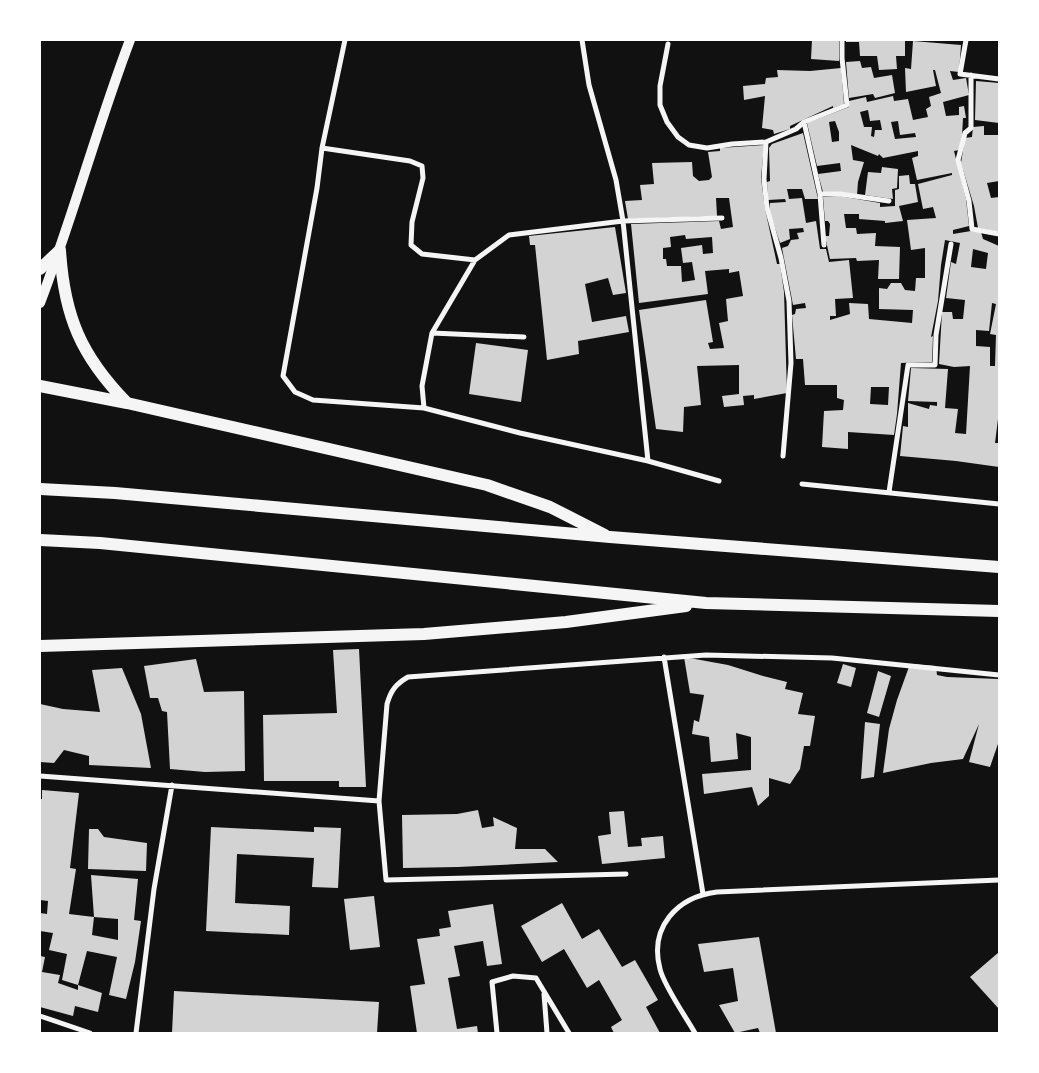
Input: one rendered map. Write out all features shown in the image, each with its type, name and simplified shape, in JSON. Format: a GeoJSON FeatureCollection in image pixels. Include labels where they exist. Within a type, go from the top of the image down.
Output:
{"type":"FeatureCollection","features":[{"type":"Feature","properties":{"kind":"main road"},"geometry":{"type":"LineString","coordinates":[[40,303],[60,250],[107,100],[130,40]]}},
{"type":"Feature","properties":{"kind":"main road"},"geometry":{"type":"LineString","coordinates":[[40,269],[60,250]]}},
{"type":"Feature","properties":{"kind":"main road"},"geometry":{"type":"LineString","coordinates":[[60,250],[62,279],[67,307],[77,334],[90,359],[127,403]]}},
{"type":"Feature","properties":{"kind":"main road"},"geometry":{"type":"LineString","coordinates":[[40,386],[127,403],[486,485],[550,507],[610,537]]}},
{"type":"Feature","properties":{"kind":"main road"},"geometry":{"type":"LineString","coordinates":[[40,489],[115,493],[610,537],[999,568]]}},
{"type":"Feature","properties":{"kind":"main road"},"geometry":{"type":"LineString","coordinates":[[40,540],[100,543],[706,603],[999,611]]}},
{"type":"Feature","properties":{"kind":"main road"},"geometry":{"type":"LineString","coordinates":[[43,647],[424,634],[566,622],[706,603]]}},
{"type":"Feature","properties":{"kind":"street"},"geometry":{"type":"LineString","coordinates":[[345,40],[322,148],[317,188],[283,376],[295,392],[313,400],[424,408],[520,433],[648,461],[719,481]]}},
{"type":"Feature","properties":{"kind":"street"},"geometry":{"type":"LineString","coordinates":[[582,40],[589,85],[616,180],[623,221],[648,461]]}},
{"type":"Feature","properties":{"kind":"street"},"geometry":{"type":"LineString","coordinates":[[668,44],[660,86],[660,105],[667,122],[678,138],[689,145],[707,148],[766,142],[796,129],[804,122],[847,105],[842,40]]}},
{"type":"Feature","properties":{"kind":"street"},"geometry":{"type":"LineString","coordinates":[[966,40],[960,74],[999,79]]}},
{"type":"Feature","properties":{"kind":"street"},"geometry":{"type":"LineString","coordinates":[[971,75],[971,128],[965,133],[958,160],[969,201],[972,229],[999,234]]}},
{"type":"Feature","properties":{"kind":"street"},"geometry":{"type":"LineString","coordinates":[[804,122],[820,194],[824,245]]}},
{"type":"Feature","properties":{"kind":"street"},"geometry":{"type":"LineString","coordinates":[[766,142],[764,179],[767,208],[781,258],[789,310],[791,364],[783,456]]}},
{"type":"Feature","properties":{"kind":"street"},"geometry":{"type":"LineString","coordinates":[[322,148],[410,161],[422,166],[423,178],[412,222],[412,245],[422,254],[475,260]]}},
{"type":"Feature","properties":{"kind":"street"},"geometry":{"type":"LineString","coordinates":[[820,194],[840,194],[889,201]]}},
{"type":"Feature","properties":{"kind":"street"},"geometry":{"type":"LineString","coordinates":[[424,408],[422,386],[432,333],[475,260],[508,235],[623,221],[722,218]]}},
{"type":"Feature","properties":{"kind":"street"},"geometry":{"type":"LineString","coordinates":[[890,492],[908,365],[935,365],[936,335],[951,244]]}},
{"type":"Feature","properties":{"kind":"street"},"geometry":{"type":"LineString","coordinates":[[432,333],[524,337]]}},
{"type":"Feature","properties":{"kind":"street"},"geometry":{"type":"LineString","coordinates":[[802,484],[999,504]]}},
{"type":"Feature","properties":{"kind":"street"},"geometry":{"type":"LineString","coordinates":[[626,874],[386,880],[379,801],[387,704],[390,692],[398,683],[408,677],[706,655],[832,658],[999,675]]}},
{"type":"Feature","properties":{"kind":"street"},"geometry":{"type":"LineString","coordinates":[[664,657],[703,894]]}},
{"type":"Feature","properties":{"kind":"street"},"geometry":{"type":"LineString","coordinates":[[40,776],[379,801]]}},
{"type":"Feature","properties":{"kind":"street"},"geometry":{"type":"LineString","coordinates":[[136,1033],[154,889],[172,785]]}},
{"type":"Feature","properties":{"kind":"street"},"geometry":{"type":"LineString","coordinates":[[695,1033],[660,971],[657,952],[661,932],[670,915],[685,902],[703,894],[999,880]]}},
{"type":"Feature","properties":{"kind":"street"},"geometry":{"type":"LineString","coordinates":[[497,1033],[492,982],[513,976],[536,978],[569,1033]]}},
{"type":"Feature","properties":{"kind":"street"},"geometry":{"type":"LineString","coordinates":[[544,991],[547,1033]]}},
{"type":"Feature","properties":{"kind":"street"},"geometry":{"type":"LineString","coordinates":[[40,1016],[73,1030],[90,1033]]}},
{"type":"Feature","properties":{"kind":"building"},"geometry":{"type":"Polygon","coordinates":[[[812,40],[839,40],[839,61],[811,59],[812,40]]]}},
{"type":"Feature","properties":{"kind":"building"},"geometry":{"type":"Polygon","coordinates":[[[846,40],[905,40],[905,56],[896,56],[897,69],[879,70],[877,56],[860,56],[859,42],[846,42],[846,40]]]}},
{"type":"Feature","properties":{"kind":"building"},"geometry":{"type":"Polygon","coordinates":[[[913,41],[961,45],[959,72],[950,71],[953,80],[966,78],[969,95],[943,102],[946,116],[959,115],[959,107],[964,106],[966,118],[963,118],[959,150],[954,151],[966,199],[969,226],[953,230],[953,234],[971,231],[981,232],[983,239],[999,246],[999,411],[995,443],[999,443],[999,467],[900,456],[903,426],[908,427],[908,403],[929,409],[930,405],[937,406],[937,402],[908,401],[911,368],[948,369],[945,408],[958,409],[955,433],[966,434],[970,366],[954,367],[939,364],[942,312],[952,312],[953,319],[963,319],[965,300],[946,298],[951,262],[956,264],[960,243],[945,240],[938,301],[931,337],[933,336],[932,362],[901,363],[894,435],[848,432],[848,449],[822,447],[824,411],[843,410],[844,400],[837,398],[837,385],[805,385],[803,359],[796,359],[792,315],[795,314],[796,309],[806,308],[805,303],[793,305],[782,248],[788,246],[791,240],[799,239],[797,233],[804,232],[803,228],[789,229],[790,239],[780,243],[769,210],[770,203],[786,202],[785,199],[768,200],[767,182],[770,181],[769,148],[772,144],[803,133],[818,199],[805,199],[802,189],[787,189],[789,199],[802,198],[806,223],[816,221],[820,249],[826,249],[829,262],[849,260],[853,298],[835,299],[836,316],[830,316],[830,320],[850,314],[849,303],[868,304],[869,319],[912,323],[913,310],[879,309],[879,288],[887,289],[891,283],[901,283],[905,290],[915,291],[916,278],[925,278],[925,248],[911,250],[907,220],[936,218],[933,207],[923,209],[918,184],[952,175],[952,173],[917,180],[912,158],[918,156],[918,151],[883,158],[879,154],[878,156],[851,145],[853,160],[864,162],[858,182],[857,195],[823,192],[818,174],[841,171],[840,163],[817,166],[807,123],[849,107],[849,101],[866,97],[867,102],[893,96],[894,101],[908,99],[913,120],[928,117],[926,109],[931,106],[929,97],[941,93],[935,70],[933,70],[936,86],[906,92],[905,68],[911,69],[913,41]],[[868,110],[860,112],[864,127],[872,127],[871,136],[874,137],[875,130],[882,130],[880,120],[870,121],[868,110]],[[835,121],[829,122],[832,142],[839,141],[839,132],[835,121]],[[898,121],[891,122],[895,139],[916,137],[915,133],[900,135],[898,121]],[[973,249],[971,267],[986,269],[988,253],[973,249]],[[992,303],[989,331],[976,330],[976,346],[990,347],[990,366],[995,366],[996,335],[990,334],[996,304],[992,303]],[[871,387],[870,404],[888,405],[889,387],[871,387]]]}},
{"type":"Feature","properties":{"kind":"building"},"geometry":{"type":"Polygon","coordinates":[[[860,61],[862,68],[871,67],[874,78],[892,75],[895,93],[875,98],[873,94],[849,98],[846,62],[860,61]]]}},
{"type":"Feature","properties":{"kind":"building"},"geometry":{"type":"Polygon","coordinates":[[[841,68],[844,104],[833,108],[833,106],[790,126],[790,129],[774,134],[773,130],[762,128],[765,96],[744,100],[743,86],[765,84],[766,78],[778,77],[777,70],[810,71],[841,68]]]}},
{"type":"Feature","properties":{"kind":"building"},"geometry":{"type":"Polygon","coordinates":[[[976,81],[999,83],[999,123],[975,120],[976,81]]]}},
{"type":"Feature","properties":{"kind":"building"},"geometry":{"type":"Polygon","coordinates":[[[984,126],[984,135],[999,135],[999,181],[987,183],[991,198],[999,197],[999,232],[978,228],[974,206],[961,163],[965,138],[972,137],[973,127],[984,126]]]}},
{"type":"Feature","properties":{"kind":"building"},"geometry":{"type":"Polygon","coordinates":[[[764,145],[761,178],[765,209],[777,264],[780,264],[784,292],[787,393],[754,399],[754,395],[743,396],[744,405],[724,407],[722,396],[739,394],[739,365],[697,366],[701,405],[684,407],[683,432],[656,429],[639,310],[706,300],[713,342],[708,343],[710,349],[724,348],[719,323],[728,321],[726,299],[743,296],[739,271],[729,273],[729,269],[705,271],[708,294],[639,303],[631,224],[719,221],[721,229],[733,227],[729,198],[716,198],[717,216],[628,219],[625,201],[642,200],[640,185],[654,184],[652,163],[692,162],[693,176],[699,181],[709,180],[712,177],[708,152],[720,151],[720,148],[764,145]],[[685,235],[670,237],[671,247],[663,248],[663,259],[666,259],[667,266],[681,266],[682,282],[695,280],[692,262],[683,263],[681,248],[702,245],[703,254],[713,253],[712,237],[686,239],[685,235]]]}},
{"type":"Feature","properties":{"kind":"building"},"geometry":{"type":"Polygon","coordinates":[[[882,167],[898,169],[897,188],[892,189],[893,199],[865,195],[868,172],[881,173],[882,167]]]}},
{"type":"Feature","properties":{"kind":"building"},"geometry":{"type":"Polygon","coordinates":[[[909,175],[910,184],[915,184],[918,202],[899,206],[903,221],[885,223],[885,221],[859,219],[859,214],[844,214],[846,228],[856,228],[857,234],[876,233],[875,246],[900,247],[899,279],[878,279],[879,260],[857,261],[856,258],[830,259],[825,236],[829,236],[830,224],[828,221],[825,221],[823,197],[839,196],[880,203],[880,207],[895,206],[895,190],[899,189],[899,176],[909,175]]]}},
{"type":"Feature","properties":{"kind":"building"},"geometry":{"type":"Polygon","coordinates":[[[615,227],[626,293],[613,295],[608,278],[585,284],[592,322],[626,316],[629,332],[578,341],[579,354],[547,360],[535,245],[530,245],[529,236],[615,227]]]}},
{"type":"Feature","properties":{"kind":"building"},"geometry":{"type":"Polygon","coordinates":[[[476,343],[528,350],[521,402],[469,394],[476,343]]]}},
{"type":"Feature","properties":{"kind":"building"},"geometry":{"type":"Polygon","coordinates":[[[359,649],[366,787],[339,787],[339,781],[264,781],[263,715],[337,713],[333,650],[359,649]]]}},
{"type":"Feature","properties":{"kind":"building"},"geometry":{"type":"Polygon","coordinates":[[[684,657],[728,665],[787,682],[785,689],[803,693],[798,714],[815,716],[810,746],[804,746],[800,769],[790,784],[769,778],[769,796],[758,806],[752,787],[704,794],[702,774],[751,770],[751,737],[736,733],[738,759],[711,762],[709,737],[692,734],[694,720],[699,722],[704,695],[690,693],[684,657]]]}},
{"type":"Feature","properties":{"kind":"building"},"geometry":{"type":"Polygon","coordinates":[[[196,659],[204,692],[244,691],[245,771],[205,772],[170,769],[167,712],[162,711],[158,698],[150,698],[144,666],[196,659]]]}},
{"type":"Feature","properties":{"kind":"building"},"geometry":{"type":"Polygon","coordinates":[[[843,664],[856,668],[851,687],[837,683],[843,664]]]}},
{"type":"Feature","properties":{"kind":"building"},"geometry":{"type":"Polygon","coordinates":[[[910,664],[936,666],[937,675],[947,677],[999,679],[999,741],[990,767],[969,762],[979,724],[963,759],[931,763],[883,773],[889,729],[910,664]]]}},
{"type":"Feature","properties":{"kind":"building"},"geometry":{"type":"Polygon","coordinates":[[[122,668],[141,714],[151,768],[89,765],[89,756],[64,750],[54,763],[40,762],[40,704],[63,709],[100,712],[92,670],[122,668]]]}},
{"type":"Feature","properties":{"kind":"building"},"geometry":{"type":"Polygon","coordinates":[[[878,671],[891,676],[879,717],[867,713],[878,671]]]}},
{"type":"Feature","properties":{"kind":"building"},"geometry":{"type":"Polygon","coordinates":[[[865,722],[880,724],[874,777],[861,779],[865,722]]]}},
{"type":"Feature","properties":{"kind":"building"},"geometry":{"type":"Polygon","coordinates":[[[42,790],[79,793],[70,868],[76,869],[69,914],[94,917],[91,875],[138,879],[134,920],[141,921],[135,962],[126,999],[109,995],[117,957],[87,951],[78,985],[62,980],[67,954],[49,950],[53,933],[40,931],[40,913],[47,914],[48,901],[40,900],[40,799],[42,799],[42,790]],[[94,917],[92,935],[118,940],[118,919],[94,917]]]}},
{"type":"Feature","properties":{"kind":"building"},"geometry":{"type":"Polygon","coordinates":[[[478,810],[482,828],[494,826],[493,817],[517,828],[515,849],[545,849],[558,862],[403,868],[402,815],[457,814],[478,810]]]}},
{"type":"Feature","properties":{"kind":"building"},"geometry":{"type":"Polygon","coordinates":[[[624,811],[628,847],[642,846],[641,838],[663,836],[665,858],[602,864],[598,836],[611,834],[609,812],[624,811]]]}},
{"type":"Feature","properties":{"kind":"building"},"geometry":{"type":"Polygon","coordinates":[[[211,827],[314,832],[314,827],[341,828],[338,888],[312,887],[314,858],[237,854],[235,903],[290,906],[289,935],[206,931],[211,827]]]}},
{"type":"Feature","properties":{"kind":"building"},"geometry":{"type":"Polygon","coordinates":[[[89,829],[98,829],[104,837],[147,843],[146,871],[88,869],[89,829]]]}},
{"type":"Feature","properties":{"kind":"building"},"geometry":{"type":"Polygon","coordinates":[[[374,896],[380,947],[350,950],[344,899],[374,896]]]}},
{"type":"Feature","properties":{"kind":"building"},"geometry":{"type":"Polygon","coordinates":[[[562,903],[582,939],[599,929],[622,967],[635,960],[658,1000],[646,1007],[660,1033],[614,1033],[611,1027],[622,1020],[599,980],[587,988],[564,949],[542,962],[521,926],[562,903]]]}},
{"type":"Feature","properties":{"kind":"building"},"geometry":{"type":"Polygon","coordinates":[[[493,904],[502,964],[487,966],[483,941],[454,946],[460,976],[448,978],[457,1029],[477,1026],[478,1033],[417,1033],[410,986],[425,984],[417,939],[440,936],[439,929],[451,927],[448,911],[493,904]]]}},
{"type":"Feature","properties":{"kind":"building"},"geometry":{"type":"Polygon","coordinates":[[[759,937],[776,1033],[760,1033],[758,1028],[735,1033],[719,1005],[738,1001],[733,968],[704,972],[698,944],[759,937]]]}},
{"type":"Feature","properties":{"kind":"building"},"geometry":{"type":"Polygon","coordinates":[[[999,952],[999,1009],[970,977],[999,952]]]}},
{"type":"Feature","properties":{"kind":"building"},"geometry":{"type":"Polygon","coordinates":[[[40,956],[45,957],[42,972],[60,975],[58,983],[78,990],[78,985],[102,993],[98,1012],[75,1006],[73,1016],[40,1007],[40,956]]]}},
{"type":"Feature","properties":{"kind":"building"},"geometry":{"type":"Polygon","coordinates":[[[174,991],[379,1002],[377,1033],[172,1033],[174,991]]]}}]}
